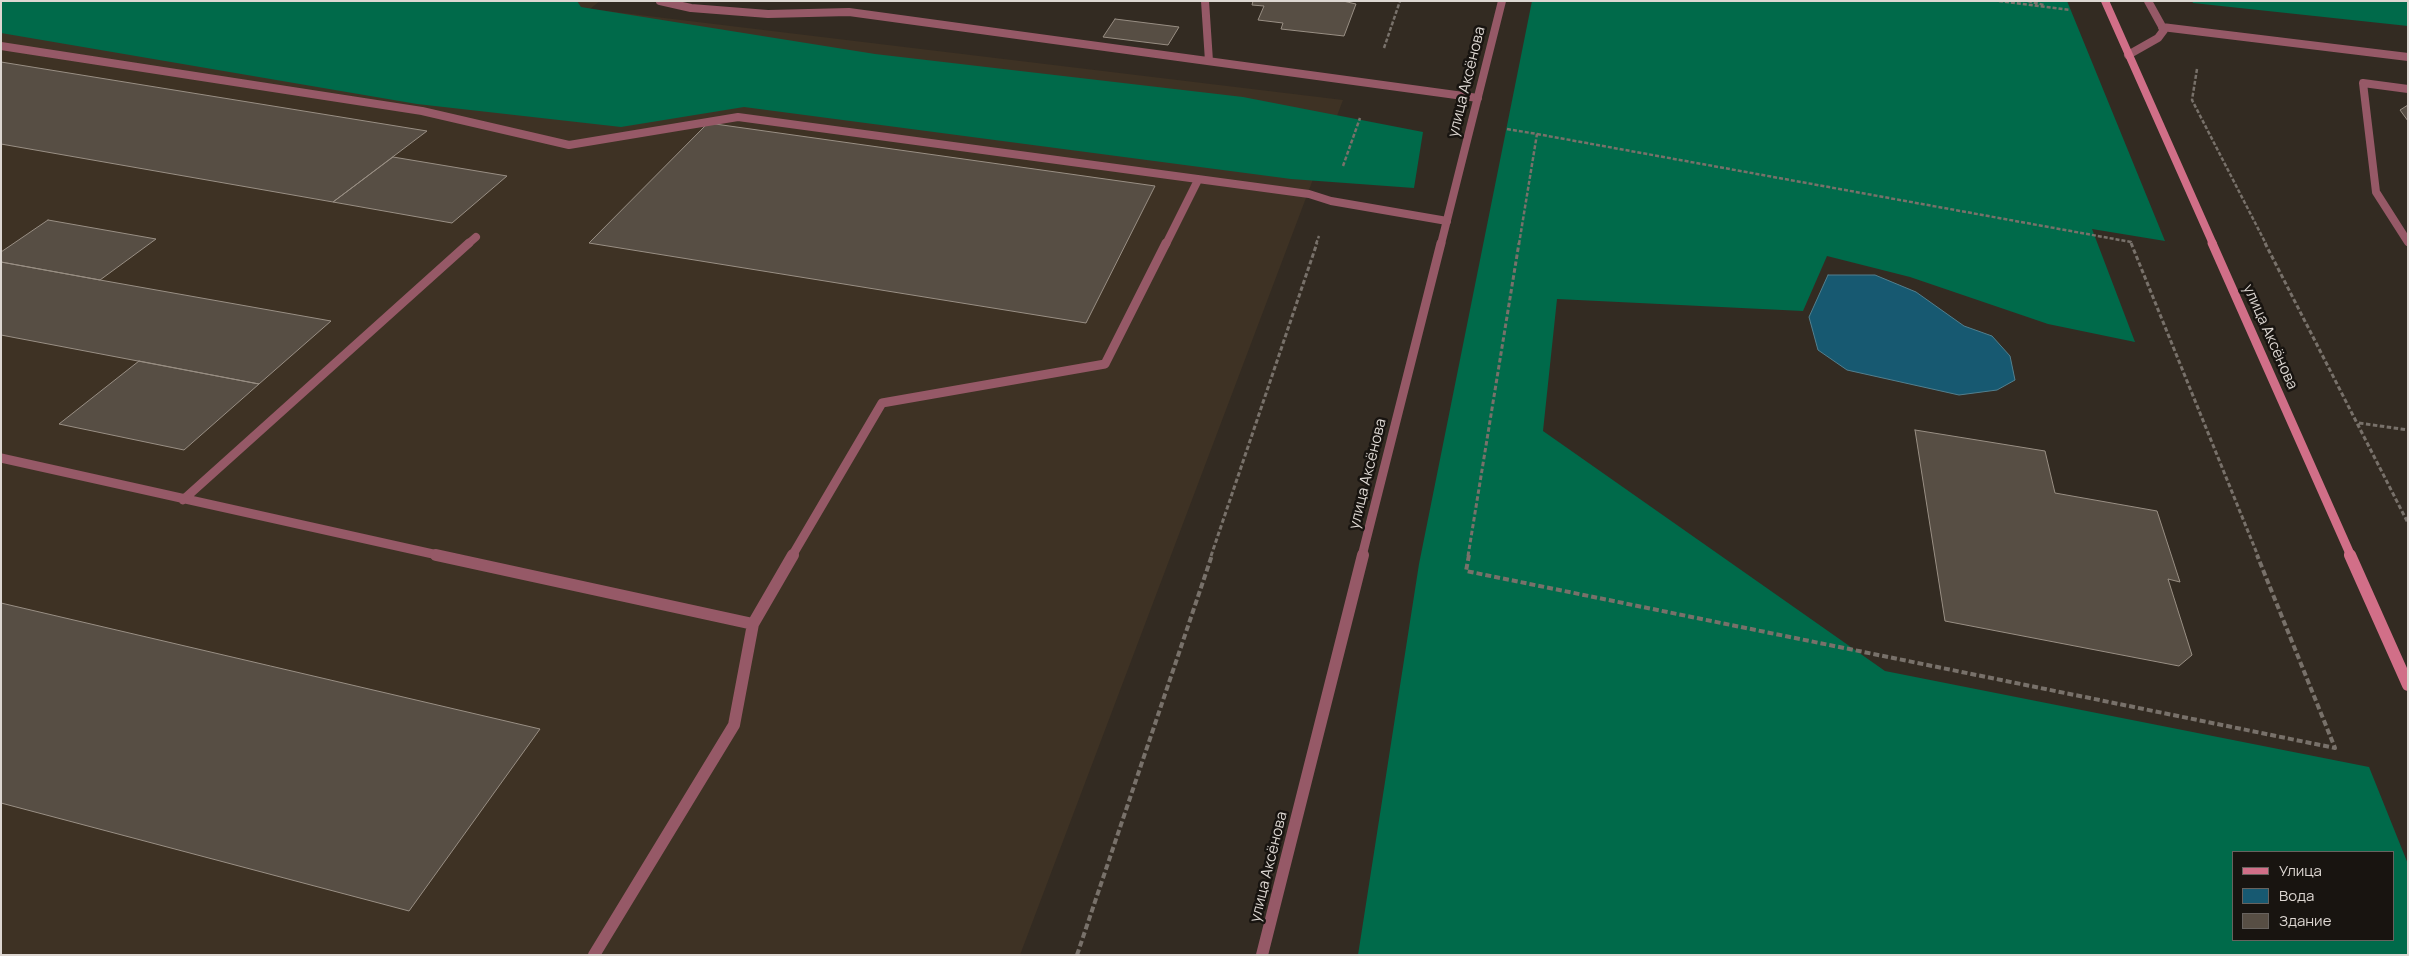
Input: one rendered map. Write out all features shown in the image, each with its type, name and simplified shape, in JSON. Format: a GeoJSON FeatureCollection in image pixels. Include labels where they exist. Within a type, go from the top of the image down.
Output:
{"type":"FeatureCollection","features":[{"type":"Feature","properties":{"kind":"main road","name":"улица Аксёнова"},"geometry":{"type":"LineString","coordinates":[[2105,1],[2408,685]]}},
{"type":"Feature","properties":{"kind":"street"},"geometry":{"type":"LineString","coordinates":[[660,1],[691,8],[768,14],[849,12],[1478,98]]}},
{"type":"Feature","properties":{"kind":"street"},"geometry":{"type":"LineString","coordinates":[[1205,1],[1209,61]]}},
{"type":"Feature","properties":{"kind":"street","name":"улица Аксёнова"},"geometry":{"type":"LineString","coordinates":[[1262,955],[1502,1]]}},
{"type":"Feature","properties":{"kind":"street"},"geometry":{"type":"LineString","coordinates":[[2128,54],[2158,38],[2164,30],[2148,1]]}},
{"type":"Feature","properties":{"kind":"street"},"geometry":{"type":"LineString","coordinates":[[2162,27],[2289,44],[2408,57]]}},
{"type":"Feature","properties":{"kind":"street"},"geometry":{"type":"LineString","coordinates":[[1,46],[422,111],[570,145],[738,118],[1309,194],[1331,202],[1447,221]]}},
{"type":"Feature","properties":{"kind":"street"},"geometry":{"type":"LineString","coordinates":[[2408,88],[2363,83],[2376,192],[2408,242]]}},
{"type":"Feature","properties":{"kind":"street"},"geometry":{"type":"LineString","coordinates":[[594,955],[734,726],[753,624],[882,403],[1105,364],[1198,180]]}},
{"type":"Feature","properties":{"kind":"street"},"geometry":{"type":"LineString","coordinates":[[183,500],[476,237]]}},
{"type":"Feature","properties":{"kind":"street"},"geometry":{"type":"LineString","coordinates":[[1,458],[183,500],[753,624]]}},
{"type":"Feature","properties":{"kind":"path"},"geometry":{"type":"LineString","coordinates":[[1077,955],[1400,1]]}},
{"type":"Feature","properties":{"kind":"path"},"geometry":{"type":"LineString","coordinates":[[2028,1],[2064,9]]}},
{"type":"Feature","properties":{"kind":"path"},"geometry":{"type":"LineString","coordinates":[[2191,30],[2200,48],[2192,100],[2408,523]]}},
{"type":"Feature","properties":{"kind":"path"},"geometry":{"type":"LineString","coordinates":[[1472,122],[2131,242],[2336,748],[1466,571],[1536,134]]}},
{"type":"Feature","properties":{"kind":"path"},"geometry":{"type":"LineString","coordinates":[[2358,423],[2408,430]]}},
{"type":"Feature","properties":{"kind":"shaded area"},"geometry":{"type":"Polygon","coordinates":[[[1,1],[600,1],[590,9],[1343,100],[1020,955],[1,955],[1,1]]]}},
{"type":"Feature","properties":{"kind":"green space"},"geometry":{"type":"Polygon","coordinates":[[[1,1],[577,1],[581,7],[875,54],[1243,97],[1423,132],[1414,188],[1291,179],[744,107],[621,127],[417,104],[1,33],[1,1]]]}},
{"type":"Feature","properties":{"kind":"green space"},"geometry":{"type":"Polygon","coordinates":[[[1532,1],[2067,1],[2165,241],[2092,229],[2135,342],[2048,324],[1910,277],[1827,256],[1803,311],[1557,299],[1543,431],[1885,671],[2369,767],[2408,864],[2408,955],[1358,955],[1419,564],[1532,1]]]}},
{"type":"Feature","properties":{"kind":"green space"},"geometry":{"type":"Polygon","coordinates":[[[2192,1],[2408,1],[2408,26],[2193,3],[2192,1]]]}},
{"type":"Feature","properties":{"kind":"water"},"geometry":{"type":"Polygon","coordinates":[[[1828,275],[1875,275],[1916,292],[1964,326],[1992,336],[2010,356],[2015,380],[1997,390],[1959,395],[1847,370],[1818,350],[1809,317],[1828,275]]]}},
{"type":"Feature","properties":{"kind":"building"},"geometry":{"type":"Polygon","coordinates":[[[1253,1],[1343,1],[1356,4],[1344,36],[1281,29],[1283,23],[1258,20],[1264,6],[1252,5],[1253,1]]]}},
{"type":"Feature","properties":{"kind":"building"},"geometry":{"type":"Polygon","coordinates":[[[1115,19],[1179,27],[1168,45],[1103,37],[1115,19]]]}},
{"type":"Feature","properties":{"kind":"building"},"geometry":{"type":"Polygon","coordinates":[[[1,62],[427,131],[333,202],[1,144],[1,62]]]}},
{"type":"Feature","properties":{"kind":"building"},"geometry":{"type":"Polygon","coordinates":[[[2408,105],[2408,121],[2400,110],[2408,105]]]}},
{"type":"Feature","properties":{"kind":"building"},"geometry":{"type":"Polygon","coordinates":[[[708,123],[1155,186],[1086,323],[589,243],[708,123]]]}},
{"type":"Feature","properties":{"kind":"building"},"geometry":{"type":"Polygon","coordinates":[[[393,157],[507,176],[452,223],[333,202],[393,157]]]}},
{"type":"Feature","properties":{"kind":"building"},"geometry":{"type":"Polygon","coordinates":[[[48,220],[156,239],[100,280],[1,262],[1,252],[48,220]]]}},
{"type":"Feature","properties":{"kind":"building"},"geometry":{"type":"Polygon","coordinates":[[[1,262],[331,321],[259,384],[1,335],[1,262]]]}},
{"type":"Feature","properties":{"kind":"building"},"geometry":{"type":"Polygon","coordinates":[[[139,361],[259,384],[184,450],[59,424],[139,361]]]}},
{"type":"Feature","properties":{"kind":"building"},"geometry":{"type":"Polygon","coordinates":[[[1915,430],[2045,451],[2055,493],[2157,511],[2180,582],[2168,579],[2192,655],[2179,666],[1945,621],[1915,430]]]}},
{"type":"Feature","properties":{"kind":"building"},"geometry":{"type":"Polygon","coordinates":[[[1,603],[540,729],[409,911],[1,803],[1,603]]]}}]}
